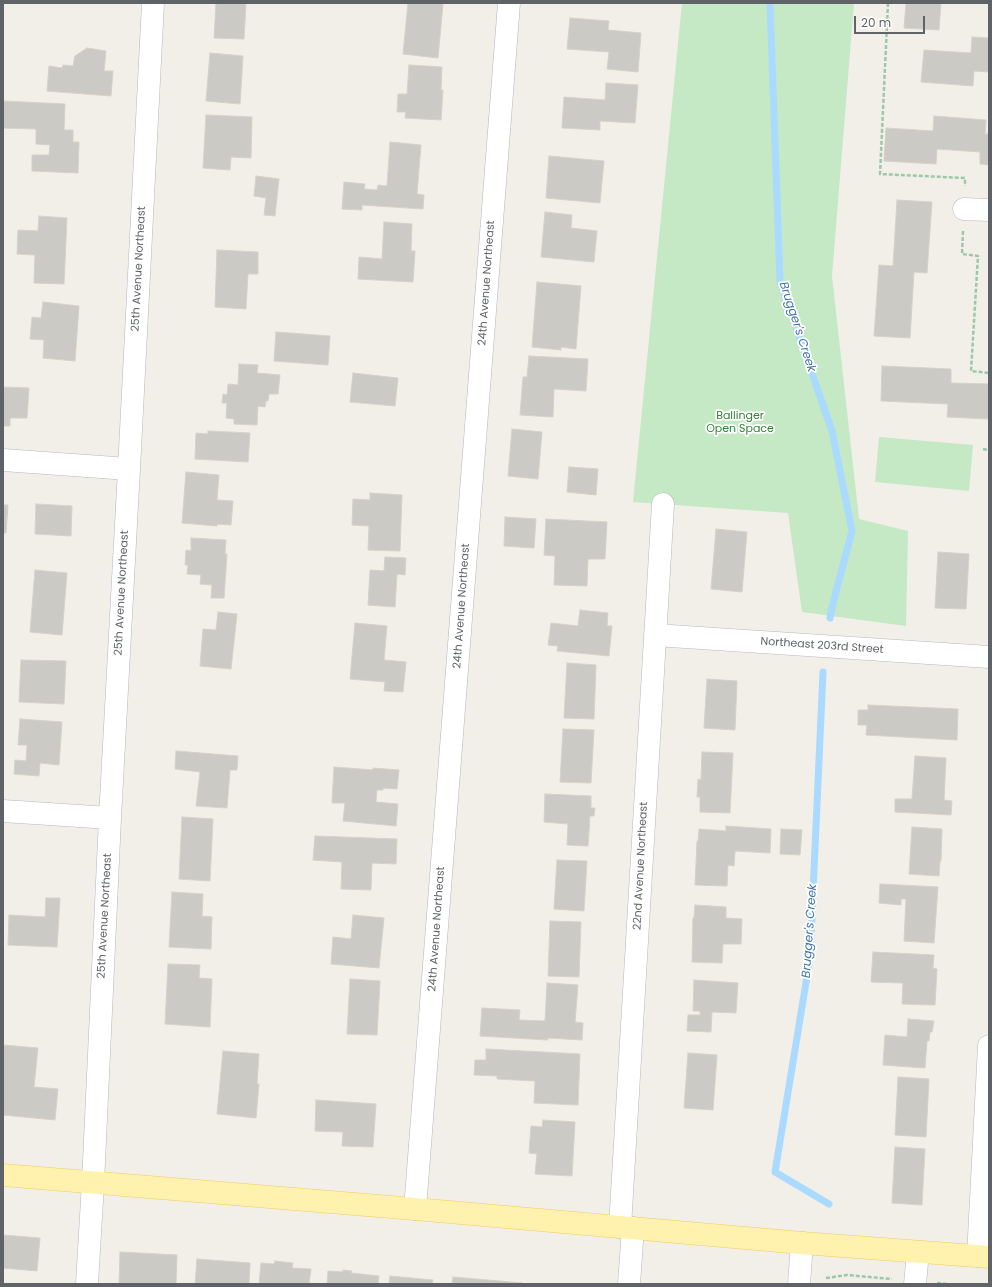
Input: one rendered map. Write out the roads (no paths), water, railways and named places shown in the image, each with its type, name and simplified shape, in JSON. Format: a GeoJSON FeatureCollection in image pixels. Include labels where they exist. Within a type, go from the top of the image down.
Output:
{"type":"FeatureCollection","features":[{"type":"Feature","properties":{"kind":"main road"},"geometry":{"type":"LineString","coordinates":[[3,1176],[983,1257]]}},
{"type":"Feature","properties":{"kind":"street","name":"25th Avenue Northeast"},"geometry":{"type":"LineString","coordinates":[[87,1284],[153,3]]}},
{"type":"Feature","properties":{"kind":"street","name":"24th Avenue Northeast"},"geometry":{"type":"LineString","coordinates":[[415,1209],[509,3]]}},
{"type":"Feature","properties":{"kind":"street"},"geometry":{"type":"LineString","coordinates":[[964,209],[989,210]]}},
{"type":"Feature","properties":{"kind":"street"},"geometry":{"type":"LineString","coordinates":[[3,460],[129,469]]}},
{"type":"Feature","properties":{"kind":"street","name":"22nd Avenue Northeast"},"geometry":{"type":"LineString","coordinates":[[629,1284],[626,1228],[655,635],[663,504]]}},
{"type":"Feature","properties":{"kind":"street","name":"Northeast 203rd Street"},"geometry":{"type":"LineString","coordinates":[[655,635],[989,657]]}},
{"type":"Feature","properties":{"kind":"street"},"geometry":{"type":"LineString","coordinates":[[3,811],[110,818]]}},
{"type":"Feature","properties":{"kind":"street"},"geometry":{"type":"LineString","coordinates":[[983,1257],[989,1046]]}},
{"type":"Feature","properties":{"kind":"street"},"geometry":{"type":"LineString","coordinates":[[799,1284],[802,1243]]}},
{"type":"Feature","properties":{"kind":"street"},"geometry":{"type":"LineString","coordinates":[[915,1283],[918,1252]]}},
{"type":"Feature","properties":{"kind":"waterway","name":"Brugger's Creek"},"geometry":{"type":"LineString","coordinates":[[770,3],[780,282],[832,431],[852,531],[830,618]]}},
{"type":"Feature","properties":{"kind":"waterway","name":"Brugger's Creek"},"geometry":{"type":"LineString","coordinates":[[823,672],[810,958],[775,1172],[829,1204]]}},
{"type":"Feature","properties":{"kind":"park label","name":"Ballinger Open Space"},"geometry":{"type":"Point","coordinates":[740,422]}}]}
